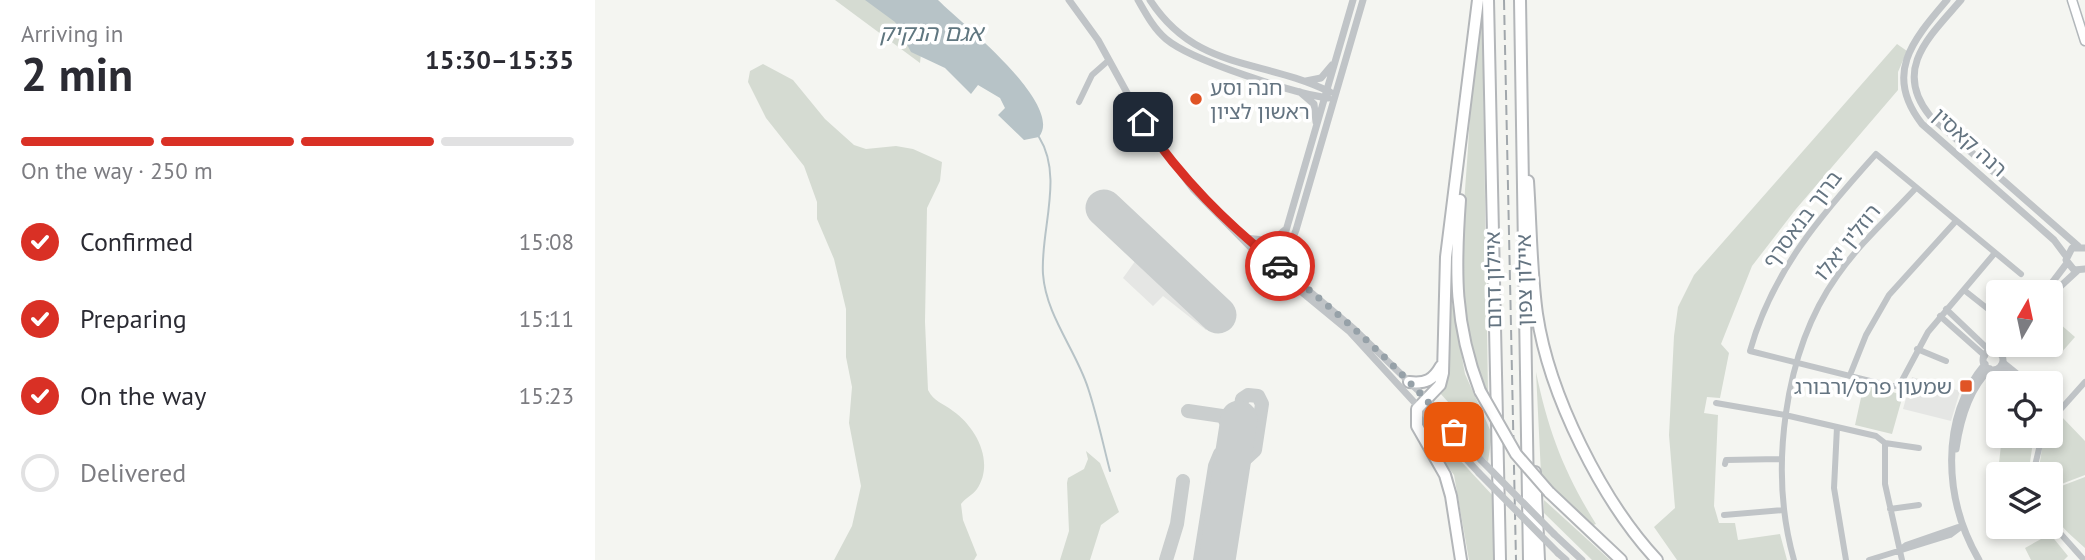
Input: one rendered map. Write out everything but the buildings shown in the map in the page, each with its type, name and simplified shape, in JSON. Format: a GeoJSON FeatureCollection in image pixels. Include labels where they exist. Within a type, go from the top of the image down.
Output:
{"type":"FeatureCollection","features":[{"type":"Feature","properties":{"kind":"highway"},"geometry":{"type":"LineString","coordinates":[[1461,560],[1445,475],[1417,426],[1417,409],[1440,385],[1443,363],[1443,285],[1478,0]]}},
{"type":"Feature","properties":{"kind":"highway","name":"איילון דרום"},"geometry":{"type":"LineString","coordinates":[[1487,0],[1500,560]]}},
{"type":"Feature","properties":{"kind":"highway","name":"איילון צפון"},"geometry":{"type":"LineString","coordinates":[[1520,0],[1529,560]]}},
{"type":"Feature","properties":{"kind":"highway"},"geometry":{"type":"LineString","coordinates":[[1519,51],[1535,292],[1543,346],[1554,383],[1596,473],[1622,515],[1657,560]]}},
{"type":"Feature","properties":{"kind":"highway"},"geometry":{"type":"LineString","coordinates":[[1464,124],[1456,299],[1464,344],[1480,391],[1516,454],[1549,492],[1621,560]]}},
{"type":"Feature","properties":{"kind":"highway"},"geometry":{"type":"LineString","coordinates":[[1525,342],[1530,375],[1539,560]]}},
{"type":"Feature","properties":{"kind":"highway"},"geometry":{"type":"LineString","coordinates":[[1409,382],[1422,384],[1434,377],[1443,363]]}},
{"type":"Feature","properties":{"kind":"main road"},"geometry":{"type":"LineString","coordinates":[[2072,0],[2085,41]]}},
{"type":"Feature","properties":{"kind":"street"},"geometry":{"type":"LineString","coordinates":[[1069,0],[1109,60],[1152,136],[1193,189],[1349,331],[1417,409],[1566,560]]}},
{"type":"Feature","properties":{"kind":"street"},"geometry":{"type":"LineString","coordinates":[[1138,0],[1158,31],[1184,52],[1296,89],[1336,96]]}},
{"type":"Feature","properties":{"kind":"street"},"geometry":{"type":"LineString","coordinates":[[1150,0],[1167,25],[1197,48],[1301,82],[1327,94]]}},
{"type":"Feature","properties":{"kind":"street"},"geometry":{"type":"LineString","coordinates":[[1308,290],[1293,256],[1292,227],[1353,0]]}},
{"type":"Feature","properties":{"kind":"street"},"geometry":{"type":"LineString","coordinates":[[1278,268],[1336,96],[1363,0]]}},
{"type":"Feature","properties":{"kind":"street","name":"רנה קאסין"},"geometry":{"type":"LineString","coordinates":[[1947,0],[1921,31],[1907,54],[1903,78],[1910,106],[1922,124],[2054,240],[2067,260],[2082,270]]}},
{"type":"Feature","properties":{"kind":"street","name":"רנה קאסין"},"geometry":{"type":"LineString","coordinates":[[1961,0],[1929,37],[1917,58],[1914,84],[1919,101],[1930,116],[2082,247]]}},
{"type":"Feature","properties":{"kind":"street"},"geometry":{"type":"LineString","coordinates":[[1301,82],[1321,78],[1337,58]]}},
{"type":"Feature","properties":{"kind":"street"},"geometry":{"type":"LineString","coordinates":[[1079,102],[1092,75],[1109,60]]}},
{"type":"Feature","properties":{"kind":"street"},"geometry":{"type":"LineString","coordinates":[[1296,89],[1314,104],[1316,131]]}},
{"type":"Feature","properties":{"kind":"street","name":"ברוך בנאסרף"},"geometry":{"type":"LineString","coordinates":[[1798,363],[1751,351],[1767,301],[1792,255],[1829,205],[1876,153],[1916,188]]}},
{"type":"Feature","properties":{"kind":"street"},"geometry":{"type":"LineString","coordinates":[[1916,188],[2021,274]]}},
{"type":"Feature","properties":{"kind":"street","name":"רוזלין יאלו"},"geometry":{"type":"LineString","coordinates":[[1794,560],[1784,510],[1781,459],[1786,415],[1798,363],[1809,330],[1837,276],[1916,188]]}},
{"type":"Feature","properties":{"kind":"street"},"geometry":{"type":"LineString","coordinates":[[1222,218],[1278,268],[1308,290],[1427,399],[1481,460],[1582,560]]}},
{"type":"Feature","properties":{"kind":"street"},"geometry":{"type":"LineString","coordinates":[[1850,375],[1866,335],[1889,295],[1956,221]]}},
{"type":"Feature","properties":{"kind":"street"},"geometry":{"type":"LineString","coordinates":[[1246,238],[1272,242],[1292,227]]}},
{"type":"Feature","properties":{"kind":"street"},"geometry":{"type":"LineString","coordinates":[[2053,280],[2067,260],[2069,250],[2082,247]]}},
{"type":"Feature","properties":{"kind":"street"},"geometry":{"type":"LineString","coordinates":[[1798,363],[1899,386],[1917,349],[1940,316],[1994,254]]}},
{"type":"Feature","properties":{"kind":"street"},"geometry":{"type":"LineString","coordinates":[[2063,285],[2082,270]]}},
{"type":"Feature","properties":{"kind":"street"},"geometry":{"type":"LineString","coordinates":[[1964,290],[1986,307]]}},
{"type":"Feature","properties":{"kind":"street"},"geometry":{"type":"LineString","coordinates":[[1946,309],[2007,371]]}},
{"type":"Feature","properties":{"kind":"street"},"geometry":{"type":"LineString","coordinates":[[1940,316],[2013,371]]}},
{"type":"Feature","properties":{"kind":"street"},"geometry":{"type":"LineString","coordinates":[[1917,349],[1946,361]]}},
{"type":"Feature","properties":{"kind":"street"},"geometry":{"type":"LineString","coordinates":[[1979,560],[1962,526],[1953,474],[1952,444],[1965,393],[1995,358]]}},
{"type":"Feature","properties":{"kind":"street"},"geometry":{"type":"LineString","coordinates":[[2063,404],[2084,384]]}},
{"type":"Feature","properties":{"kind":"street"},"geometry":{"type":"LineString","coordinates":[[1716,403],[1786,415],[1876,436],[1885,443],[1919,448]]}},
{"type":"Feature","properties":{"kind":"street"},"geometry":{"type":"LineString","coordinates":[[1837,427],[1835,488],[1846,560]]}},
{"type":"Feature","properties":{"kind":"street"},"geometry":{"type":"LineString","coordinates":[[1885,443],[1885,484],[1902,560]]}},
{"type":"Feature","properties":{"kind":"street"},"geometry":{"type":"LineString","coordinates":[[1725,464],[1726,460],[1781,459]]}},
{"type":"Feature","properties":{"kind":"street"},"geometry":{"type":"LineString","coordinates":[[1890,509],[1919,505]]}},
{"type":"Feature","properties":{"kind":"street"},"geometry":{"type":"LineString","coordinates":[[1724,514],[1784,510]]}},
{"type":"Feature","properties":{"kind":"street"},"geometry":{"type":"LineString","coordinates":[[1869,560],[1962,526]]}},
{"type":"Feature","properties":{"kind":"street"},"geometry":{"type":"LineString","coordinates":[[2063,536],[2084,560]]}},
{"type":"Feature","properties":{"kind":"shaded area"},"geometry":{"type":"Polygon","coordinates":[[[835,0],[881,0],[922,44],[920,63],[835,0]]]}},
{"type":"Feature","properties":{"kind":"shaded area"},"geometry":{"type":"Polygon","coordinates":[[[1482,0],[1488,395],[1469,333],[1462,273],[1471,93],[1482,0]]]}},
{"type":"Feature","properties":{"kind":"shaded area"},"geometry":{"type":"Polygon","coordinates":[[[1897,44],[1907,51],[1898,72],[1898,90],[1796,209],[1752,266],[1721,344],[1729,353],[1720,398],[1707,397],[1704,413],[1718,415],[1714,506],[1719,523],[1735,523],[1738,540],[1780,534],[1787,560],[1677,560],[1654,527],[1675,508],[1669,435],[1678,307],[1694,275],[1897,44]]]}},
{"type":"Feature","properties":{"kind":"shaded area"},"geometry":{"type":"Polygon","coordinates":[[[763,64],[793,80],[825,119],[854,145],[866,149],[896,146],[913,149],[942,162],[940,181],[927,208],[925,322],[928,390],[936,400],[969,426],[983,457],[982,479],[975,491],[961,504],[963,520],[977,555],[974,560],[834,560],[852,526],[861,486],[849,423],[852,387],[846,357],[846,309],[834,259],[817,219],[817,202],[804,166],[766,118],[748,82],[750,71],[763,64]]]}},
{"type":"Feature","properties":{"kind":"shaded area"},"geometry":{"type":"Polygon","coordinates":[[[1141,253],[1217,320],[1206,330],[1163,296],[1153,306],[1123,278],[1141,253]]]}},
{"type":"Feature","properties":{"kind":"shaded area"},"geometry":{"type":"Polygon","coordinates":[[[1451,297],[1465,374],[1492,434],[1488,462],[1455,428],[1449,403],[1439,392],[1447,299],[1451,297]]]}},
{"type":"Feature","properties":{"kind":"shaded area"},"geometry":{"type":"Polygon","coordinates":[[[2063,326],[2075,337],[2063,351],[2063,326]]]}},
{"type":"Feature","properties":{"kind":"shaded area"},"geometry":{"type":"Polygon","coordinates":[[[1536,372],[1559,451],[1596,524],[1591,526],[1541,474],[1536,372]]]}},
{"type":"Feature","properties":{"kind":"shaded area"},"geometry":{"type":"Polygon","coordinates":[[[1912,377],[1960,391],[1951,421],[1903,409],[1912,377]]]}},
{"type":"Feature","properties":{"kind":"shaded area"},"geometry":{"type":"Polygon","coordinates":[[[1864,384],[1903,395],[1892,434],[1855,425],[1864,384]]]}},
{"type":"Feature","properties":{"kind":"shaded area"},"geometry":{"type":"Polygon","coordinates":[[[2063,418],[2085,441],[2085,475],[2063,483],[2063,462],[2040,462],[2042,448],[2063,448],[2063,418]]]}},
{"type":"Feature","properties":{"kind":"shaded area"},"geometry":{"type":"Polygon","coordinates":[[[1425,436],[1444,443],[1494,497],[1496,560],[1469,560],[1454,475],[1425,436]]]}},
{"type":"Feature","properties":{"kind":"shaded area"},"geometry":{"type":"Polygon","coordinates":[[[2001,448],[2032,448],[2030,462],[1999,462],[2001,448]]]}},
{"type":"Feature","properties":{"kind":"shaded area"},"geometry":{"type":"Polygon","coordinates":[[[1086,451],[1100,463],[1119,512],[1101,525],[1090,560],[1060,560],[1069,531],[1068,478],[1084,469],[1088,459],[1086,451]]]}},
{"type":"Feature","properties":{"kind":"shaded area"},"geometry":{"type":"Polygon","coordinates":[[[2085,477],[2085,548],[2063,527],[2063,485],[2085,477]]]}},
{"type":"Feature","properties":{"kind":"shaded area"},"geometry":{"type":"Polygon","coordinates":[[[1544,500],[1610,560],[1592,560],[1544,513],[1544,500]]]}},
{"type":"Feature","properties":{"kind":"shaded area"},"geometry":{"type":"Polygon","coordinates":[[[2041,539],[2054,539],[2068,556],[2064,560],[2031,560],[2025,548],[2041,539]]]}},
{"type":"Feature","properties":{"kind":"water","name":"אגם הנקיק"},"geometry":{"type":"Polygon","coordinates":[[[865,0],[938,0],[1007,64],[1024,85],[1037,105],[1043,123],[1039,137],[1024,140],[998,115],[1005,108],[1000,98],[978,85],[971,94],[945,68],[911,52],[895,22],[865,0]]]}},
{"type":"Feature","properties":{"kind":"waterway"},"geometry":{"type":"LineString","coordinates":[[1039,137],[1050,169],[1043,257],[1045,289],[1055,319],[1083,374],[1110,471]]}},
{"type":"Feature","properties":{"kind":"taxiway"},"geometry":{"type":"LineString","coordinates":[[1231,472],[1255,450],[1262,404],[1258,396],[1248,395],[1242,399],[1239,419]]}},
{"type":"Feature","properties":{"kind":"taxiway"},"geometry":{"type":"LineString","coordinates":[[1188,411],[1222,416],[1230,427],[1227,449],[1220,454],[1215,466],[1200,560]]}},
{"type":"Feature","properties":{"kind":"taxiway"},"geometry":{"type":"LineString","coordinates":[[1166,560],[1177,524],[1183,481]]}},
{"type":"Feature","properties":{"kind":"runway"},"geometry":{"type":"LineString","coordinates":[[1104,208],[1218,315]]}},
{"type":"Feature","properties":{"kind":"runway"},"geometry":{"type":"LineString","coordinates":[[1217,560],[1239,419]]}},
{"type":"Feature","properties":{"kind":"railway"},"geometry":{"type":"LineString","coordinates":[[1504,0],[1516,560]]}},
{"type":"Feature","properties":{"kind":"way so far"},"geometry":{"type":"LineString","coordinates":[[1280,266],[1354,329],[1427,399],[1454,432]]}},
{"type":"Feature","properties":{"kind":"place","name":"חנה וסע ראשון לציון"},"geometry":{"type":"Point","coordinates":[1196,99]}},
{"type":"Feature","properties":{"kind":"place","name":"שמעון פרס/ורבורג"},"geometry":{"type":"Point","coordinates":[1966,386]}},
{"type":"Feature","properties":{"kind":"route"},"geometry":{"type":"LineString","coordinates":[[1143,122],[1193,189],[1280,266]]}}]}
